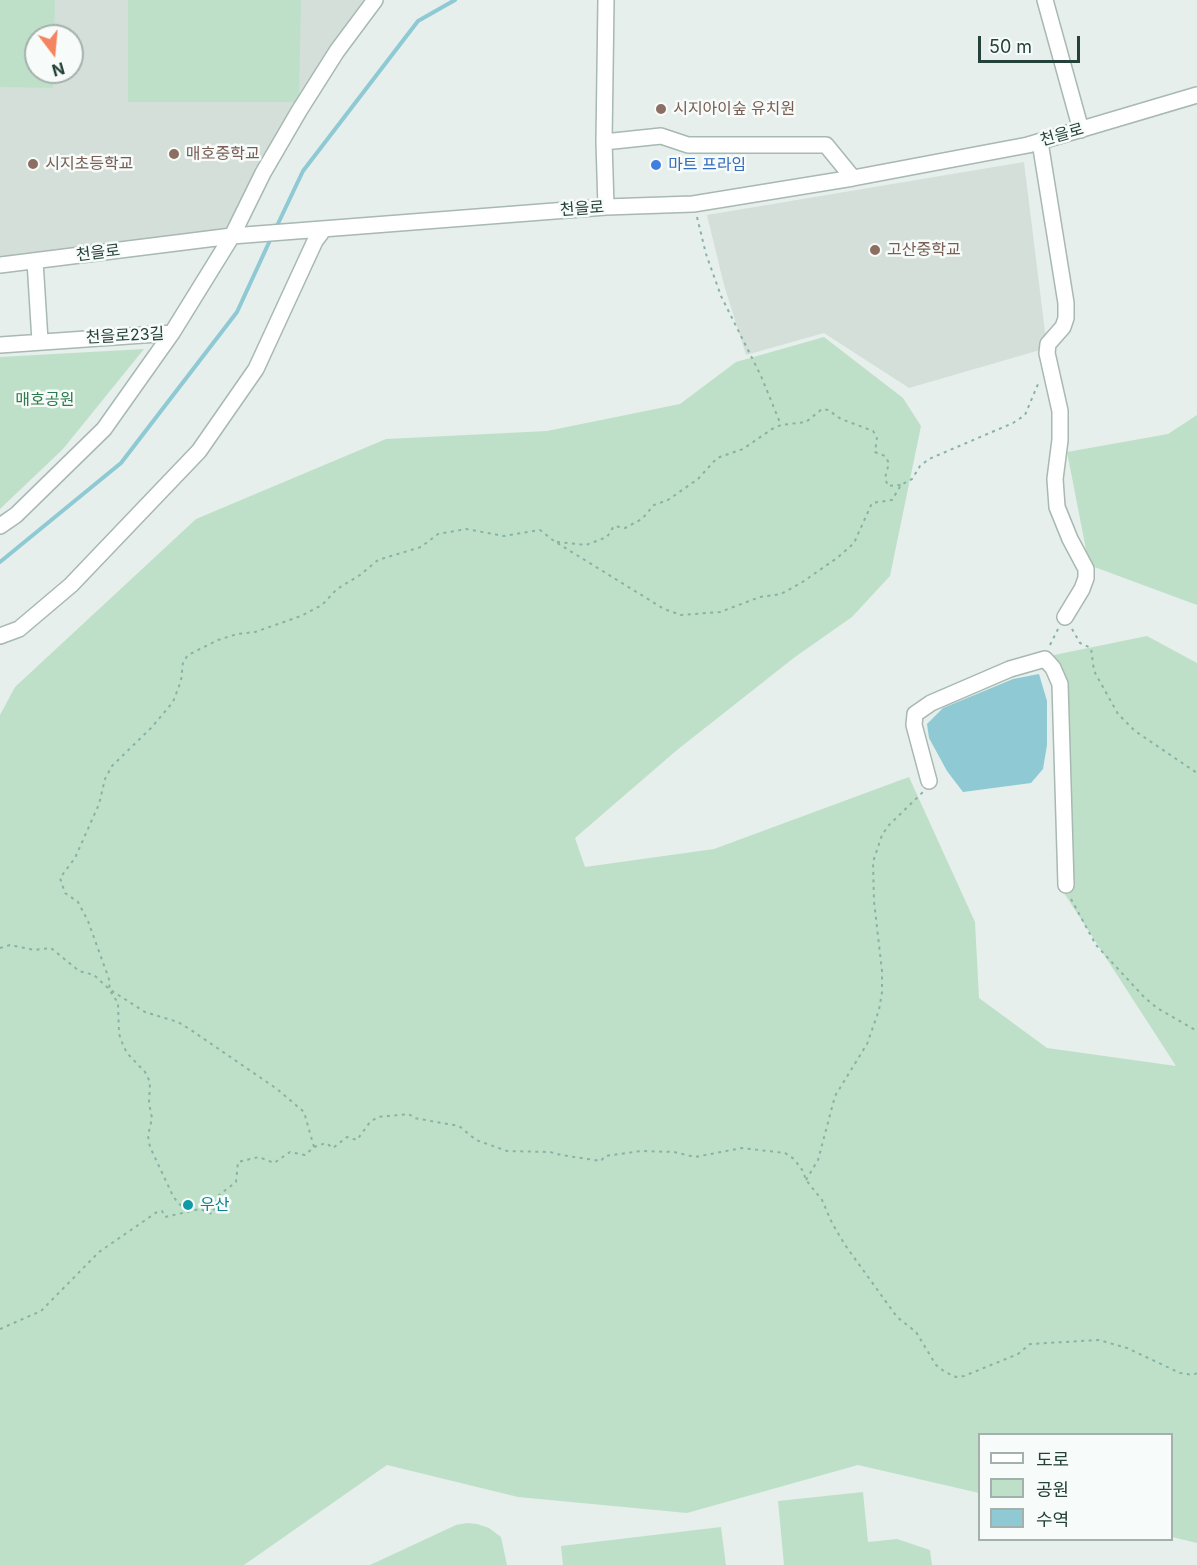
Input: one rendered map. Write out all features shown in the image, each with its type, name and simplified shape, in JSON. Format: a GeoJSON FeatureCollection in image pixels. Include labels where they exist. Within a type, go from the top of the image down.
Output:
{"type":"FeatureCollection","features":[{"type":"Feature","properties":{"kind":"street","name":"천을로23길"},"geometry":{"type":"LineString","coordinates":[[0,345],[172,333],[232,236],[263,173],[299,111],[337,51],[375,0]]}},
{"type":"Feature","properties":{"kind":"street"},"geometry":{"type":"LineString","coordinates":[[606,0],[604,142],[606,207]]}},
{"type":"Feature","properties":{"kind":"street"},"geometry":{"type":"LineString","coordinates":[[1045,0],[1081,130]]}},
{"type":"Feature","properties":{"kind":"street","name":"천을로"},"geometry":{"type":"LineString","coordinates":[[0,265],[232,236],[606,207],[693,204],[853,178],[1040,141],[1197,95]]}},
{"type":"Feature","properties":{"kind":"street"},"geometry":{"type":"LineString","coordinates":[[604,142],[661,136],[688,145],[826,145],[853,178]]}},
{"type":"Feature","properties":{"kind":"street"},"geometry":{"type":"LineString","coordinates":[[1040,141],[1066,303],[1066,318],[1063,327],[1048,344],[1047,352],[1060,411],[1060,440],[1055,479],[1057,507],[1086,569],[1082,589],[1065,617]]}},
{"type":"Feature","properties":{"kind":"street"},"geometry":{"type":"LineString","coordinates":[[0,636],[19,629],[70,585],[199,451],[256,369],[315,241],[317,229]]}},
{"type":"Feature","properties":{"kind":"street"},"geometry":{"type":"LineString","coordinates":[[35,261],[40,341]]}},
{"type":"Feature","properties":{"kind":"street"},"geometry":{"type":"LineString","coordinates":[[0,526],[15,515],[104,429],[172,333]]}},
{"type":"Feature","properties":{"kind":"street"},"geometry":{"type":"LineString","coordinates":[[929,781],[914,725],[915,714],[931,704],[1010,669],[1045,659],[1053,668],[1060,684],[1066,885]]}},
{"type":"Feature","properties":{"kind":"path"},"geometry":{"type":"LineString","coordinates":[[693,204],[705,254],[721,296],[761,376],[781,425]]}},
{"type":"Feature","properties":{"kind":"path"},"geometry":{"type":"LineString","coordinates":[[554,541],[586,545],[607,537],[614,526],[625,528],[642,519],[654,505],[668,500],[698,479],[717,458],[743,449],[781,425],[806,422],[822,409],[828,410],[841,420],[873,431],[877,437],[875,452],[885,456],[889,463],[885,478],[888,486],[901,485],[912,479],[920,466],[929,459],[1013,423],[1024,415],[1039,381]]}},
{"type":"Feature","properties":{"kind":"path"},"geometry":{"type":"LineString","coordinates":[[190,1212],[173,1196],[150,1147],[148,1136],[152,1118],[149,1103],[150,1082],[145,1072],[127,1053],[123,1045],[119,1034],[118,1002],[109,989],[110,982],[88,921],[78,903],[65,893],[60,878],[75,858],[99,804],[105,779],[112,766],[173,702],[181,681],[183,662],[188,655],[218,640],[237,634],[255,632],[301,616],[322,604],[337,589],[378,560],[421,547],[438,534],[466,529],[504,536],[540,530],[554,541],[672,613],[720,612],[760,597],[789,591],[810,577],[854,543],[872,503],[892,500],[901,485]]}},
{"type":"Feature","properties":{"kind":"path"},"geometry":{"type":"LineString","coordinates":[[1045,659],[1065,617]]}},
{"type":"Feature","properties":{"kind":"path"},"geometry":{"type":"LineString","coordinates":[[1065,617],[1080,643],[1091,648],[1094,671],[1118,714],[1144,737],[1197,773]]}},
{"type":"Feature","properties":{"kind":"path"},"geometry":{"type":"LineString","coordinates":[[806,1179],[818,1160],[835,1096],[867,1044],[879,1010],[882,971],[874,901],[873,862],[882,835],[889,825],[928,787],[929,781]]}},
{"type":"Feature","properties":{"kind":"path"},"geometry":{"type":"LineString","coordinates":[[1066,885],[1067,894],[1096,945],[1144,997],[1157,1008],[1197,1031]]}},
{"type":"Feature","properties":{"kind":"path"},"geometry":{"type":"LineString","coordinates":[[0,948],[10,945],[34,950],[51,948],[79,970],[94,975],[109,989],[145,1012],[178,1022],[191,1030],[277,1089],[304,1112],[314,1147]]}},
{"type":"Feature","properties":{"kind":"path"},"geometry":{"type":"LineString","coordinates":[[0,1329],[41,1311],[99,1252],[146,1218],[162,1211],[165,1217],[200,1209],[212,1214],[219,1195],[236,1182],[238,1162],[259,1157],[273,1163],[290,1152],[305,1155],[314,1147],[326,1143],[333,1148],[347,1137],[357,1140],[362,1131],[378,1117],[409,1114],[414,1118],[459,1126],[476,1140],[507,1150],[550,1152],[601,1161],[605,1156],[640,1151],[674,1152],[695,1157],[742,1148],[785,1154],[794,1160],[803,1171],[806,1179],[822,1200],[845,1245],[897,1317],[916,1332],[936,1365],[952,1375],[964,1376],[981,1370],[1018,1353],[1030,1344],[1100,1340],[1127,1348],[1180,1373],[1193,1376],[1197,1373]]}},
{"type":"Feature","properties":{"kind":"shaded area","name":"매호중학교"},"geometry":{"type":"Polygon","coordinates":[[[0,0],[376,0],[232,236],[0,265],[0,0]]]}},
{"type":"Feature","properties":{"kind":"shaded area","name":"고산중학교"},"geometry":{"type":"Polygon","coordinates":[[[1024,162],[1047,348],[909,388],[824,333],[746,355],[724,285],[707,215],[1024,162]]]}},
{"type":"Feature","properties":{"kind":"green space"},"geometry":{"type":"Polygon","coordinates":[[[0,0],[55,0],[54,24],[24,24],[24,84],[53,84],[53,88],[0,87],[0,0]]]}},
{"type":"Feature","properties":{"kind":"green space"},"geometry":{"type":"Polygon","coordinates":[[[128,0],[301,0],[299,102],[128,102],[128,0]]]}},
{"type":"Feature","properties":{"kind":"green space"},"geometry":{"type":"Polygon","coordinates":[[[824,337],[903,398],[921,426],[890,576],[852,617],[795,657],[677,750],[575,838],[585,867],[714,849],[909,777],[975,922],[979,998],[1047,1048],[1176,1066],[1064,893],[1070,848],[1054,655],[1147,636],[1197,663],[1197,1543],[1173,1537],[1173,1433],[978,1433],[978,1493],[858,1465],[687,1513],[518,1497],[387,1465],[244,1565],[0,1565],[0,715],[15,687],[196,519],[386,439],[547,431],[680,404],[736,362],[824,337]]]}},
{"type":"Feature","properties":{"kind":"green space","name":"매호공원"},"geometry":{"type":"Polygon","coordinates":[[[144,349],[63,449],[0,509],[0,357],[144,349]]]}},
{"type":"Feature","properties":{"kind":"green space"},"geometry":{"type":"Polygon","coordinates":[[[1197,415],[1197,605],[1089,565],[1067,452],[1168,434],[1197,415]]]}},
{"type":"Feature","properties":{"kind":"green space"},"geometry":{"type":"Polygon","coordinates":[[[863,1492],[868,1542],[897,1539],[930,1550],[932,1565],[784,1565],[778,1501],[863,1492]]]}},
{"type":"Feature","properties":{"kind":"green space"},"geometry":{"type":"Polygon","coordinates":[[[467,1523],[489,1528],[501,1537],[507,1565],[370,1565],[456,1525],[467,1523]]]}},
{"type":"Feature","properties":{"kind":"green space"},"geometry":{"type":"Polygon","coordinates":[[[721,1527],[726,1565],[563,1565],[561,1546],[721,1527]]]}},
{"type":"Feature","properties":{"kind":"water"},"geometry":{"type":"Polygon","coordinates":[[[1039,674],[1047,701],[1047,745],[1043,769],[1031,783],[963,792],[947,771],[929,738],[927,724],[943,708],[1013,679],[1039,674]]]}},
{"type":"Feature","properties":{"kind":"waterway"},"geometry":{"type":"LineString","coordinates":[[275,230],[303,171],[418,21],[455,0]]}},
{"type":"Feature","properties":{"kind":"waterway"},"geometry":{"type":"LineString","coordinates":[[0,562],[121,463],[237,312],[272,236]]}},
{"type":"Feature","properties":{"kind":"place","name":"시지아이숲 유치원"},"geometry":{"type":"Point","coordinates":[661,109]}},
{"type":"Feature","properties":{"kind":"place","name":"매호중학교"},"geometry":{"type":"Point","coordinates":[174,154]}},
{"type":"Feature","properties":{"kind":"place","name":"시지초등학교"},"geometry":{"type":"Point","coordinates":[33,164]}},
{"type":"Feature","properties":{"kind":"place","name":"마트 프라임"},"geometry":{"type":"Point","coordinates":[656,165]}},
{"type":"Feature","properties":{"kind":"place","name":"고산중학교"},"geometry":{"type":"Point","coordinates":[875,250]}},
{"type":"Feature","properties":{"kind":"place","name":"우산"},"geometry":{"type":"Point","coordinates":[188,1205]}}]}
